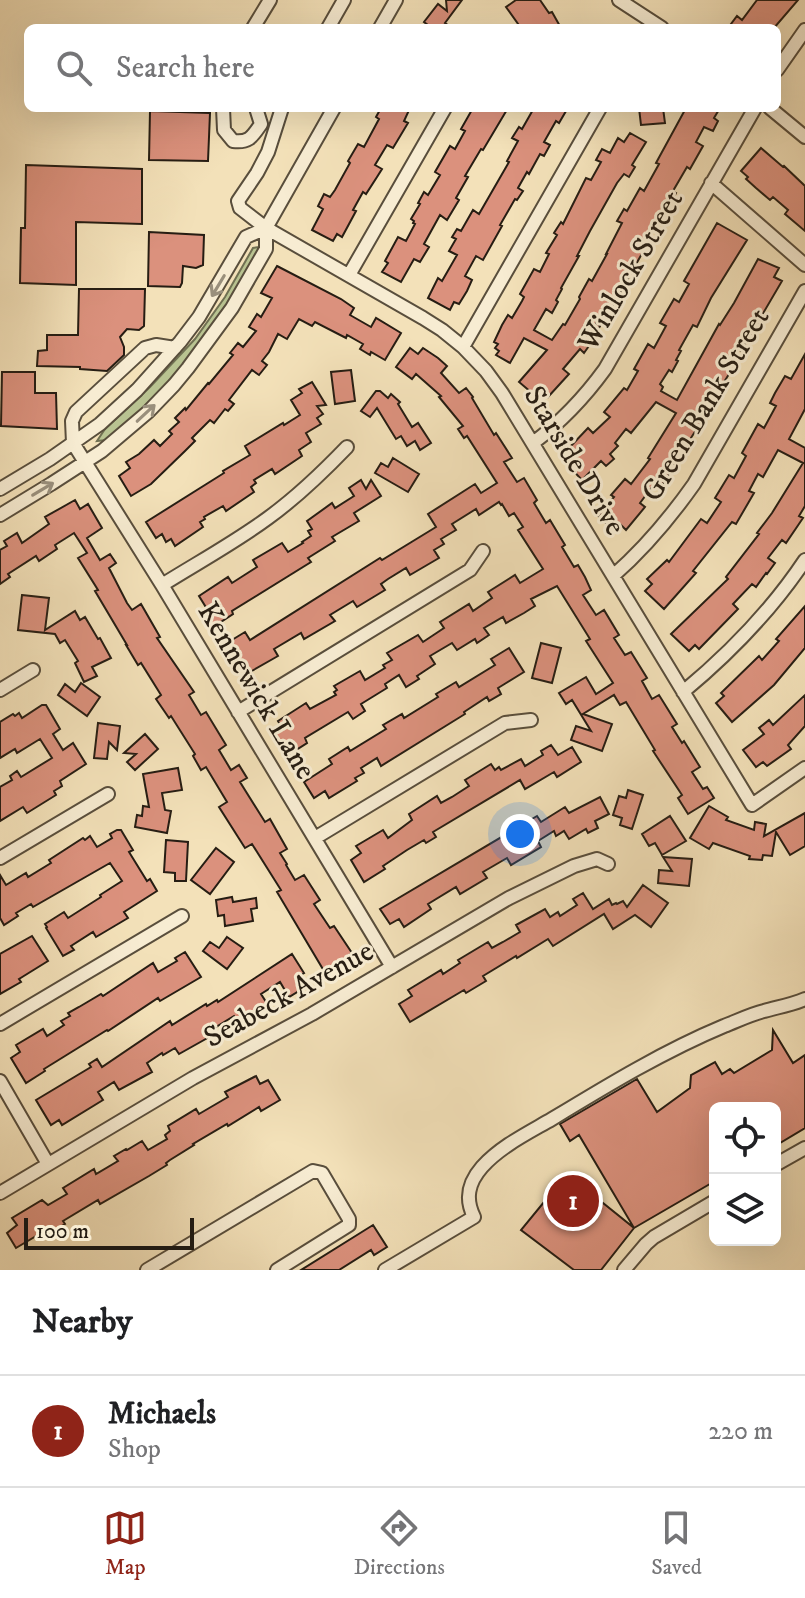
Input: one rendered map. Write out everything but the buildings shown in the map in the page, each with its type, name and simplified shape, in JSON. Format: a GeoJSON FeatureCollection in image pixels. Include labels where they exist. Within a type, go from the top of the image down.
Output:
{"type":"FeatureCollection","features":[{"type":"Feature","properties":{"kind":"street"},"geometry":{"type":"LineString","coordinates":[[255,24],[270,0]]}},
{"type":"Feature","properties":{"kind":"street"},"geometry":{"type":"LineString","coordinates":[[330,24],[344,0]]}},
{"type":"Feature","properties":{"kind":"street"},"geometry":{"type":"LineString","coordinates":[[382,24],[396,0]]}},
{"type":"Feature","properties":{"kind":"street"},"geometry":{"type":"LineString","coordinates":[[619,0],[656,24]]}},
{"type":"Feature","properties":{"kind":"street"},"geometry":{"type":"LineString","coordinates":[[781,64],[805,30]]}},
{"type":"Feature","properties":{"kind":"street"},"geometry":{"type":"LineString","coordinates":[[223,112],[224,130],[233,141],[243,142],[253,136],[261,124],[257,112]]}},
{"type":"Feature","properties":{"kind":"street","name":"Starside Drive"},"geometry":{"type":"LineString","coordinates":[[281,112],[268,152],[238,201],[240,208],[266,228],[423,318],[463,347],[486,371],[533,443],[752,805],[805,768]]}},
{"type":"Feature","properties":{"kind":"street"},"geometry":{"type":"LineString","coordinates":[[0,515],[86,462],[148,412],[188,368],[232,308],[266,249],[266,228],[332,112]]}},
{"type":"Feature","properties":{"kind":"street"},"geometry":{"type":"LineString","coordinates":[[349,275],[443,112]]}},
{"type":"Feature","properties":{"kind":"street"},"geometry":{"type":"LineString","coordinates":[[463,347],[598,112]]}},
{"type":"Feature","properties":{"kind":"street","name":"Winlock Street"},"geometry":{"type":"LineString","coordinates":[[533,443],[577,405],[605,369],[753,112]]}},
{"type":"Feature","properties":{"kind":"street"},"geometry":{"type":"LineString","coordinates":[[775,112],[805,137]]}},
{"type":"Feature","properties":{"kind":"street"},"geometry":{"type":"LineString","coordinates":[[711,183],[805,265]]}},
{"type":"Feature","properties":{"kind":"street"},"geometry":{"type":"LineString","coordinates":[[0,489],[100,424],[128,398],[199,317],[246,237],[266,228]]}},
{"type":"Feature","properties":{"kind":"street","name":"Green Bank Street"},"geometry":{"type":"LineString","coordinates":[[613,576],[653,538],[694,484],[805,291]]}},
{"type":"Feature","properties":{"kind":"street"},"geometry":{"type":"LineString","coordinates":[[73,443],[72,421],[76,412],[145,348],[156,345],[175,348]]}},
{"type":"Feature","properties":{"kind":"street","name":"Kennewick Lane"},"geometry":{"type":"LineString","coordinates":[[73,443],[392,967]]}},
{"type":"Feature","properties":{"kind":"street"},"geometry":{"type":"LineString","coordinates":[[162,585],[268,518],[347,447]]}},
{"type":"Feature","properties":{"kind":"street"},"geometry":{"type":"LineString","coordinates":[[238,712],[470,570],[483,551]]}},
{"type":"Feature","properties":{"kind":"street"},"geometry":{"type":"LineString","coordinates":[[683,692],[745,637],[805,560]]}},
{"type":"Feature","properties":{"kind":"street"},"geometry":{"type":"LineString","coordinates":[[0,690],[33,670]]}},
{"type":"Feature","properties":{"kind":"street"},"geometry":{"type":"LineString","coordinates":[[315,838],[505,723],[531,720]]}},
{"type":"Feature","properties":{"kind":"street"},"geometry":{"type":"LineString","coordinates":[[0,858],[108,794]]}},
{"type":"Feature","properties":{"kind":"street","name":"Seabeck Avenue"},"geometry":{"type":"LineString","coordinates":[[0,1193],[193,1078],[312,1014],[509,898],[574,866],[597,859],[608,864]]}},
{"type":"Feature","properties":{"kind":"street"},"geometry":{"type":"LineString","coordinates":[[0,1024],[182,916]]}},
{"type":"Feature","properties":{"kind":"street"},"geometry":{"type":"LineString","coordinates":[[385,1270],[474,1217],[468,1205],[473,1181],[481,1168],[509,1144],[629,1073],[721,1028],[762,1011],[805,999]]}},
{"type":"Feature","properties":{"kind":"street"},"geometry":{"type":"LineString","coordinates":[[0,1081],[48,1164]]}},
{"type":"Feature","properties":{"kind":"street"},"geometry":{"type":"LineString","coordinates":[[781,1162],[805,1148]]}},
{"type":"Feature","properties":{"kind":"street"},"geometry":{"type":"LineString","coordinates":[[147,1270],[313,1171],[322,1173],[349,1219],[349,1225],[277,1270]]}},
{"type":"Feature","properties":{"kind":"street"},"geometry":{"type":"LineString","coordinates":[[624,1270],[654,1237],[709,1205]]}},
{"type":"Feature","properties":{"kind":"green space"},"geometry":{"type":"Polygon","coordinates":[[[259,247],[252,265],[206,339],[166,387],[107,440],[97,441],[105,429],[195,339],[225,297],[253,248],[259,247]]]}},
{"type":"Feature","properties":{"kind":"place","name":"Michaels"},"geometry":{"type":"Point","coordinates":[573,1201]}}]}
